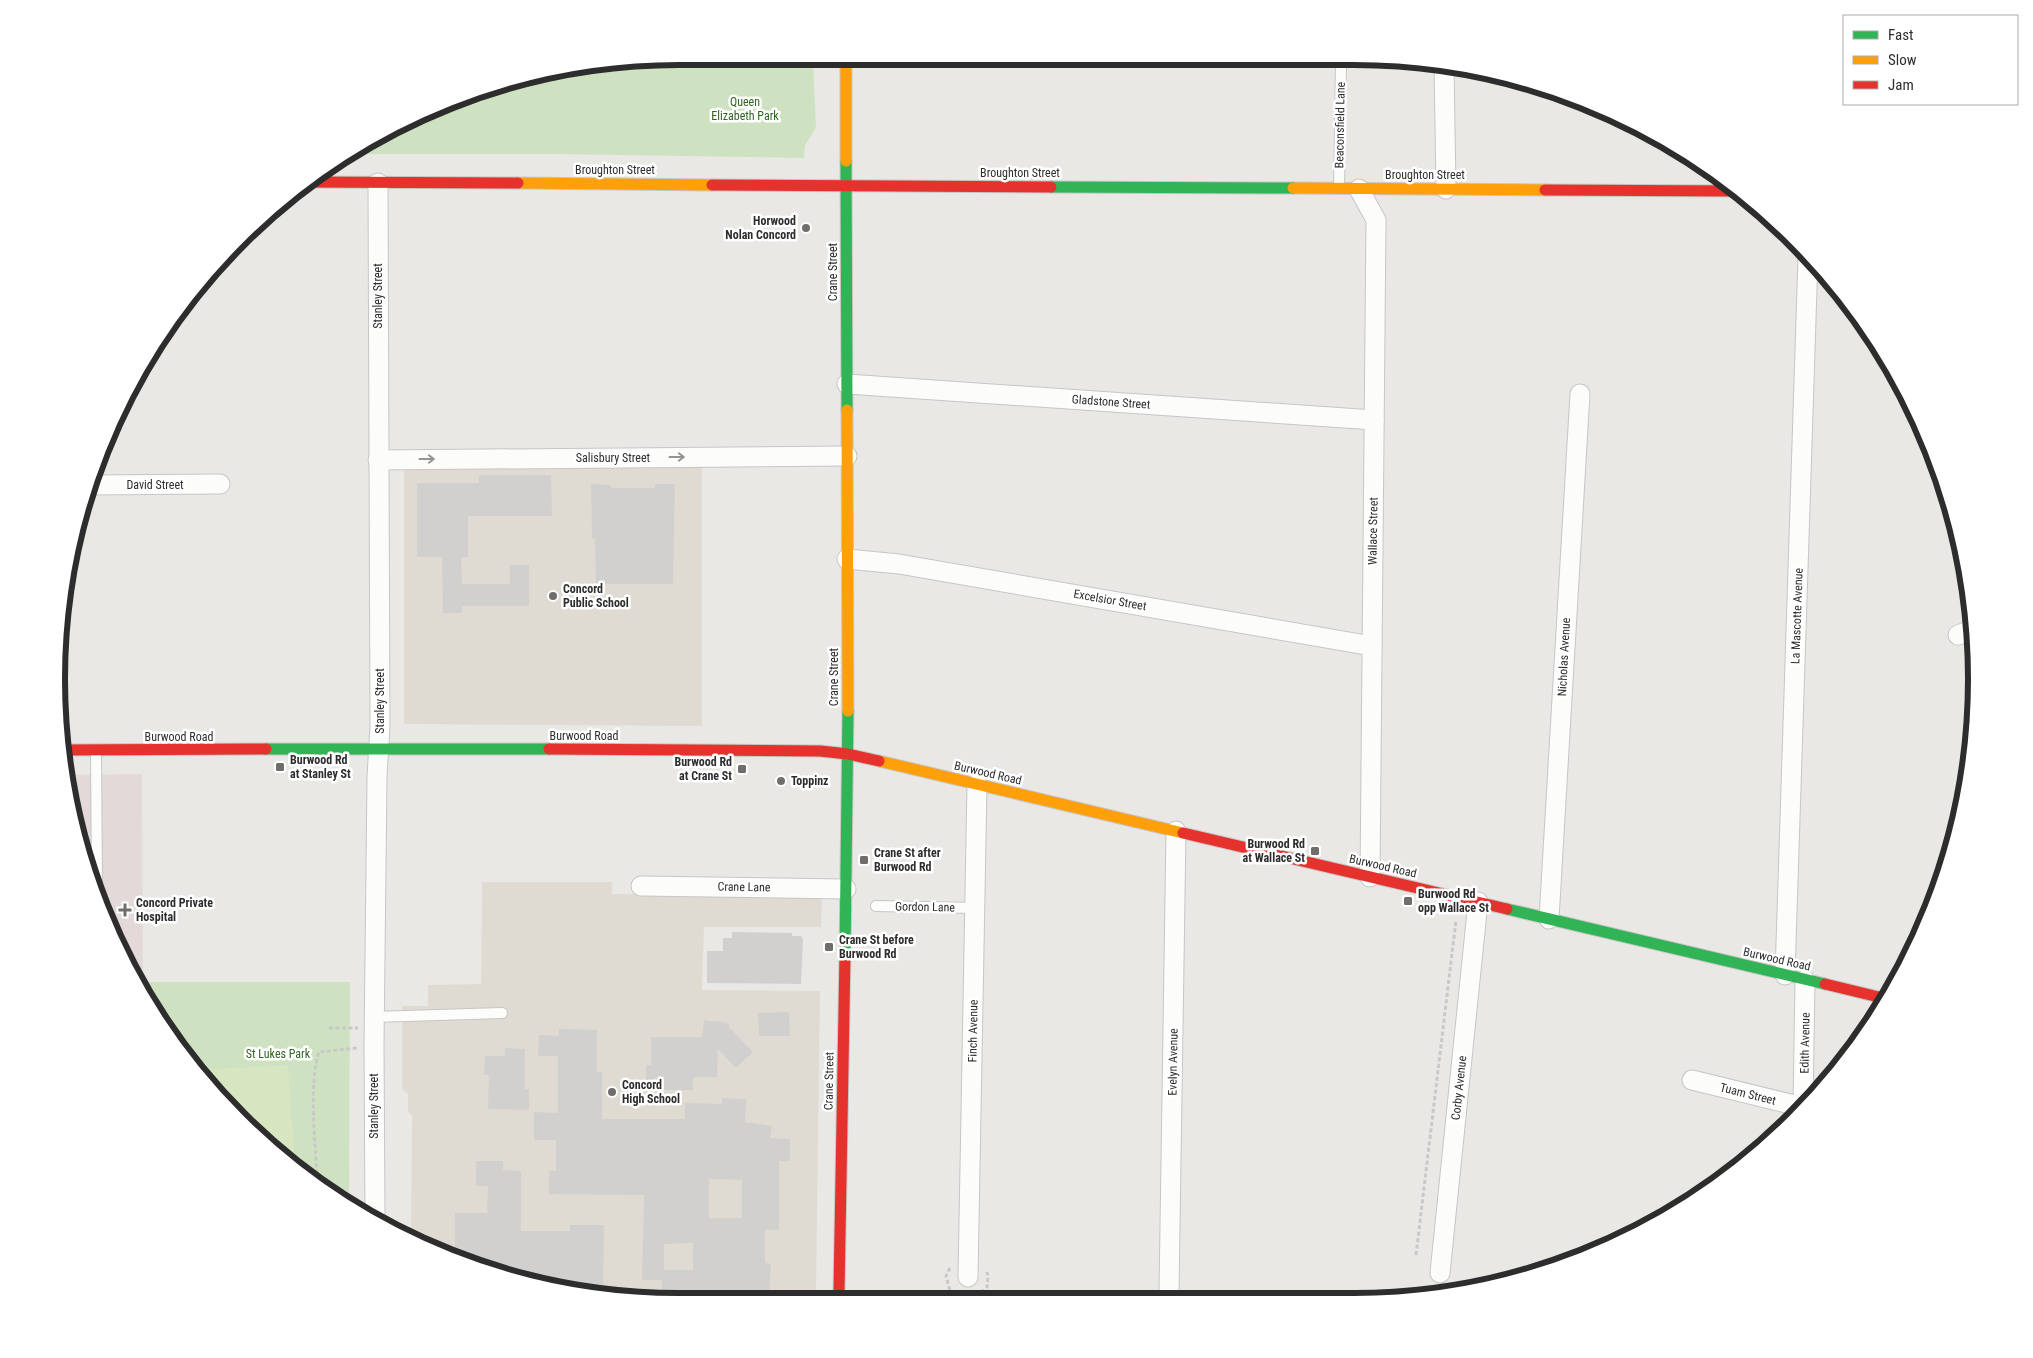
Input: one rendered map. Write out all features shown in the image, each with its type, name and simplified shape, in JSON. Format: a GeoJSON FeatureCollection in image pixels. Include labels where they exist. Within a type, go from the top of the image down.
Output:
{"type":"FeatureCollection","features":[{"type":"Feature","properties":{"kind":"main road","name":"Crane Street"},"geometry":{"type":"LineString","coordinates":[[839,1293],[848,754],[846,65]]}},
{"type":"Feature","properties":{"kind":"main road","name":"Broughton Street"},"geometry":{"type":"LineString","coordinates":[[318,182],[1727,191]]}},
{"type":"Feature","properties":{"kind":"main road","name":"Burwood Road"},"geometry":{"type":"LineString","coordinates":[[69,750],[379,748],[800,751],[848,754],[1879,997]]}},
{"type":"Feature","properties":{"kind":"street"},"geometry":{"type":"LineString","coordinates":[[1444,72],[1446,189]]}},
{"type":"Feature","properties":{"kind":"street","name":"Stanley Street"},"geometry":{"type":"LineString","coordinates":[[375,1213],[374,1022],[379,748],[378,183]]}},
{"type":"Feature","properties":{"kind":"street","name":"Wallace Street"},"geometry":{"type":"LineString","coordinates":[[1359,189],[1376,220],[1370,877]]}},
{"type":"Feature","properties":{"kind":"street","name":"La Mascotte Avenue"},"geometry":{"type":"LineString","coordinates":[[1785,975],[1808,265]]}},
{"type":"Feature","properties":{"kind":"street","name":"Gladstone Street"},"geometry":{"type":"LineString","coordinates":[[847,384],[1374,420]]}},
{"type":"Feature","properties":{"kind":"street","name":"Nicholas Avenue"},"geometry":{"type":"LineString","coordinates":[[1549,919],[1580,394]]}},
{"type":"Feature","properties":{"kind":"street","name":"Salisbury Street"},"geometry":{"type":"LineString","coordinates":[[378,460],[847,456]]}},
{"type":"Feature","properties":{"kind":"street","name":"David Street"},"geometry":{"type":"LineString","coordinates":[[97,485],[220,484]]}},
{"type":"Feature","properties":{"kind":"street","name":"Excelsior Street"},"geometry":{"type":"LineString","coordinates":[[848,559],[899,564],[1372,646]]}},
{"type":"Feature","properties":{"kind":"street","name":"Finch Avenue"},"geometry":{"type":"LineString","coordinates":[[968,1278],[977,784]]}},
{"type":"Feature","properties":{"kind":"street","name":"Evelyn Avenue"},"geometry":{"type":"LineString","coordinates":[[1169,1293],[1176,831]]}},
{"type":"Feature","properties":{"kind":"street","name":"Crane Lane"},"geometry":{"type":"LineString","coordinates":[[641,886],[846,889]]}},
{"type":"Feature","properties":{"kind":"street","name":"Corby Avenue"},"geometry":{"type":"LineString","coordinates":[[1440,1273],[1478,902]]}},
{"type":"Feature","properties":{"kind":"street","name":"Edith Avenue"},"geometry":{"type":"LineString","coordinates":[[1803,1097],[1805,980]]}},
{"type":"Feature","properties":{"kind":"street","name":"Tuam Street"},"geometry":{"type":"LineString","coordinates":[[1692,1080],[1796,1105]]}},
{"type":"Feature","properties":{"kind":"lane","name":"Beaconsfield Lane"},"geometry":{"type":"LineString","coordinates":[[1339,189],[1341,65]]}},
{"type":"Feature","properties":{"kind":"lane"},"geometry":{"type":"LineString","coordinates":[[96,750],[97,872]]}},
{"type":"Feature","properties":{"kind":"lane","name":"Gordon Lane"},"geometry":{"type":"LineString","coordinates":[[876,906],[975,908]]}},
{"type":"Feature","properties":{"kind":"lane"},"geometry":{"type":"LineString","coordinates":[[374,1022],[502,1013]]}},
{"type":"Feature","properties":{"kind":"path"},"geometry":{"type":"LineString","coordinates":[[1416,1255],[1456,919]]}},
{"type":"Feature","properties":{"kind":"path"},"geometry":{"type":"LineString","coordinates":[[329,1028],[374,1022]]}},
{"type":"Feature","properties":{"kind":"path"},"geometry":{"type":"LineString","coordinates":[[317,1175],[314,1115],[315,1063],[318,1052],[374,1046]]}},
{"type":"Feature","properties":{"kind":"path"},"geometry":{"type":"LineString","coordinates":[[950,1291],[955,1293]]}},
{"type":"Feature","properties":{"kind":"shaded area","name":"Concord Public School"},"geometry":{"type":"Polygon","coordinates":[[[404,466],[702,467],[702,726],[404,724],[404,466]]]}},
{"type":"Feature","properties":{"kind":"shaded area","name":"Concord Private Hospital"},"geometry":{"type":"Polygon","coordinates":[[[142,774],[143,979],[128,951],[98,876],[86,838],[73,775],[142,774]]]}},
{"type":"Feature","properties":{"kind":"shaded area","name":"Concord High School"},"geometry":{"type":"Polygon","coordinates":[[[482,882],[612,882],[612,894],[822,895],[821,927],[704,927],[702,990],[820,991],[816,1293],[679,1293],[599,1288],[520,1272],[444,1246],[411,1232],[412,1116],[408,1111],[408,1094],[402,1089],[402,1006],[428,1006],[428,985],[481,984],[482,882]]]}},
{"type":"Feature","properties":{"kind":"green space","name":"Queen Elizabeth Park"},"geometry":{"type":"Polygon","coordinates":[[[813,65],[816,128],[805,145],[804,158],[556,154],[361,154],[407,128],[444,112],[520,86],[559,77],[639,66],[813,65]]]}},
{"type":"Feature","properties":{"kind":"green space","name":"St Lukes Park"},"geometry":{"type":"Polygon","coordinates":[[[145,982],[350,982],[349,1197],[305,1166],[274,1141],[217,1084],[168,1020],[145,982]]]}},
{"type":"Feature","properties":{"kind":"green space"},"geometry":{"type":"Polygon","coordinates":[[[288,1065],[294,1158],[245,1113],[205,1070],[288,1065]]]}},
{"type":"Feature","properties":{"kind":"building"},"geometry":{"type":"Polygon","coordinates":[[[479,475],[551,475],[552,516],[468,516],[468,557],[461,557],[462,584],[510,584],[510,565],[529,565],[529,606],[462,606],[462,613],[443,613],[442,557],[417,557],[417,483],[479,483],[479,475]]]}},
{"type":"Feature","properties":{"kind":"building"},"geometry":{"type":"Polygon","coordinates":[[[591,484],[611,485],[611,488],[655,488],[655,484],[675,484],[673,584],[596,584],[595,539],[592,539],[591,484]]]}},
{"type":"Feature","properties":{"kind":"building"},"geometry":{"type":"Polygon","coordinates":[[[732,932],[792,933],[792,936],[801,936],[803,939],[801,984],[707,983],[707,951],[723,951],[723,938],[732,938],[732,932]]]}},
{"type":"Feature","properties":{"kind":"building"},"geometry":{"type":"Polygon","coordinates":[[[789,1012],[790,1036],[759,1036],[758,1013],[789,1012]]]}},
{"type":"Feature","properties":{"kind":"building"},"geometry":{"type":"Polygon","coordinates":[[[704,1020],[729,1023],[729,1027],[753,1052],[736,1068],[718,1049],[717,1077],[693,1077],[693,1090],[646,1090],[646,1065],[651,1065],[651,1037],[702,1037],[704,1020]]]}},
{"type":"Feature","properties":{"kind":"building"},"geometry":{"type":"Polygon","coordinates":[[[559,1029],[597,1030],[597,1072],[602,1072],[602,1119],[685,1119],[685,1103],[722,1104],[722,1098],[746,1099],[745,1122],[772,1126],[770,1138],[790,1139],[790,1161],[779,1161],[779,1230],[765,1230],[765,1263],[771,1264],[769,1293],[662,1291],[662,1280],[642,1280],[644,1195],[549,1194],[549,1171],[556,1171],[556,1140],[534,1140],[534,1112],[558,1113],[558,1056],[538,1056],[539,1035],[559,1036],[559,1029]],[[709,1179],[709,1218],[742,1218],[742,1180],[709,1179]],[[693,1243],[664,1244],[664,1270],[693,1270],[693,1243]]]}},
{"type":"Feature","properties":{"kind":"building"},"geometry":{"type":"Polygon","coordinates":[[[505,1048],[525,1049],[525,1089],[529,1089],[529,1110],[488,1109],[489,1075],[484,1075],[485,1056],[505,1056],[505,1048]]]}},
{"type":"Feature","properties":{"kind":"building"},"geometry":{"type":"Polygon","coordinates":[[[476,1161],[503,1161],[503,1170],[521,1171],[521,1231],[570,1231],[570,1225],[604,1225],[603,1288],[520,1272],[455,1250],[455,1213],[487,1213],[488,1186],[476,1186],[476,1161]]]}},
{"type":"Feature","properties":{"kind":"traffic: fast"},"geometry":{"type":"LineString","coordinates":[[846,161],[847,410]]}},
{"type":"Feature","properties":{"kind":"traffic: fast"},"geometry":{"type":"LineString","coordinates":[[1051,187],[1293,188]]}},
{"type":"Feature","properties":{"kind":"traffic: fast"},"geometry":{"type":"LineString","coordinates":[[845,954],[848,711]]}},
{"type":"Feature","properties":{"kind":"traffic: fast"},"geometry":{"type":"LineString","coordinates":[[266,749],[549,749]]}},
{"type":"Feature","properties":{"kind":"traffic: fast"},"geometry":{"type":"LineString","coordinates":[[1507,909],[1825,984]]}},
{"type":"Feature","properties":{"kind":"traffic: slow"},"geometry":{"type":"LineString","coordinates":[[846,65],[846,161]]}},
{"type":"Feature","properties":{"kind":"traffic: slow"},"geometry":{"type":"LineString","coordinates":[[518,183],[712,185]]}},
{"type":"Feature","properties":{"kind":"traffic: slow"},"geometry":{"type":"LineString","coordinates":[[1293,188],[1545,190]]}},
{"type":"Feature","properties":{"kind":"traffic: slow"},"geometry":{"type":"LineString","coordinates":[[847,410],[848,711]]}},
{"type":"Feature","properties":{"kind":"traffic: slow"},"geometry":{"type":"LineString","coordinates":[[879,761],[1183,833]]}},
{"type":"Feature","properties":{"kind":"traffic: jam"},"geometry":{"type":"LineString","coordinates":[[319,182],[518,183]]}},
{"type":"Feature","properties":{"kind":"traffic: jam"},"geometry":{"type":"LineString","coordinates":[[712,185],[1051,187]]}},
{"type":"Feature","properties":{"kind":"traffic: jam"},"geometry":{"type":"LineString","coordinates":[[1545,190],[1727,191]]}},
{"type":"Feature","properties":{"kind":"traffic: jam"},"geometry":{"type":"LineString","coordinates":[[69,750],[266,749]]}},
{"type":"Feature","properties":{"kind":"traffic: jam"},"geometry":{"type":"LineString","coordinates":[[549,749],[820,751],[848,754],[879,761]]}},
{"type":"Feature","properties":{"kind":"traffic: jam"},"geometry":{"type":"LineString","coordinates":[[1183,833],[1507,909]]}},
{"type":"Feature","properties":{"kind":"traffic: jam"},"geometry":{"type":"LineString","coordinates":[[840,1293],[845,954]]}},
{"type":"Feature","properties":{"kind":"traffic: jam"},"geometry":{"type":"LineString","coordinates":[[1825,984],[1879,997]]}},
{"type":"Feature","properties":{"kind":"place","name":"Horwood Nolan Concord"},"geometry":{"type":"Point","coordinates":[806,228]}},
{"type":"Feature","properties":{"kind":"place","name":"Concord Public School"},"geometry":{"type":"Point","coordinates":[553,596]}},
{"type":"Feature","properties":{"kind":"place","name":"Burwood Rd at Stanley St"},"geometry":{"type":"Point","coordinates":[280,767]}},
{"type":"Feature","properties":{"kind":"place","name":"Burwood Rd at Crane St"},"geometry":{"type":"Point","coordinates":[742,769]}},
{"type":"Feature","properties":{"kind":"place","name":"Toppinz"},"geometry":{"type":"Point","coordinates":[781,781]}},
{"type":"Feature","properties":{"kind":"place","name":"Burwood Rd at Wallace St"},"geometry":{"type":"Point","coordinates":[1315,851]}},
{"type":"Feature","properties":{"kind":"place","name":"Crane St after Burwood Rd"},"geometry":{"type":"Point","coordinates":[864,860]}},
{"type":"Feature","properties":{"kind":"place","name":"Burwood Rd opp Wallace St"},"geometry":{"type":"Point","coordinates":[1408,901]}},
{"type":"Feature","properties":{"kind":"place","name":"Concord Private Hospital"},"geometry":{"type":"Point","coordinates":[125,910]}},
{"type":"Feature","properties":{"kind":"place","name":"Crane St before Burwood Rd"},"geometry":{"type":"Point","coordinates":[829,947]}},
{"type":"Feature","properties":{"kind":"place","name":"Concord High School"},"geometry":{"type":"Point","coordinates":[612,1092]}}]}
